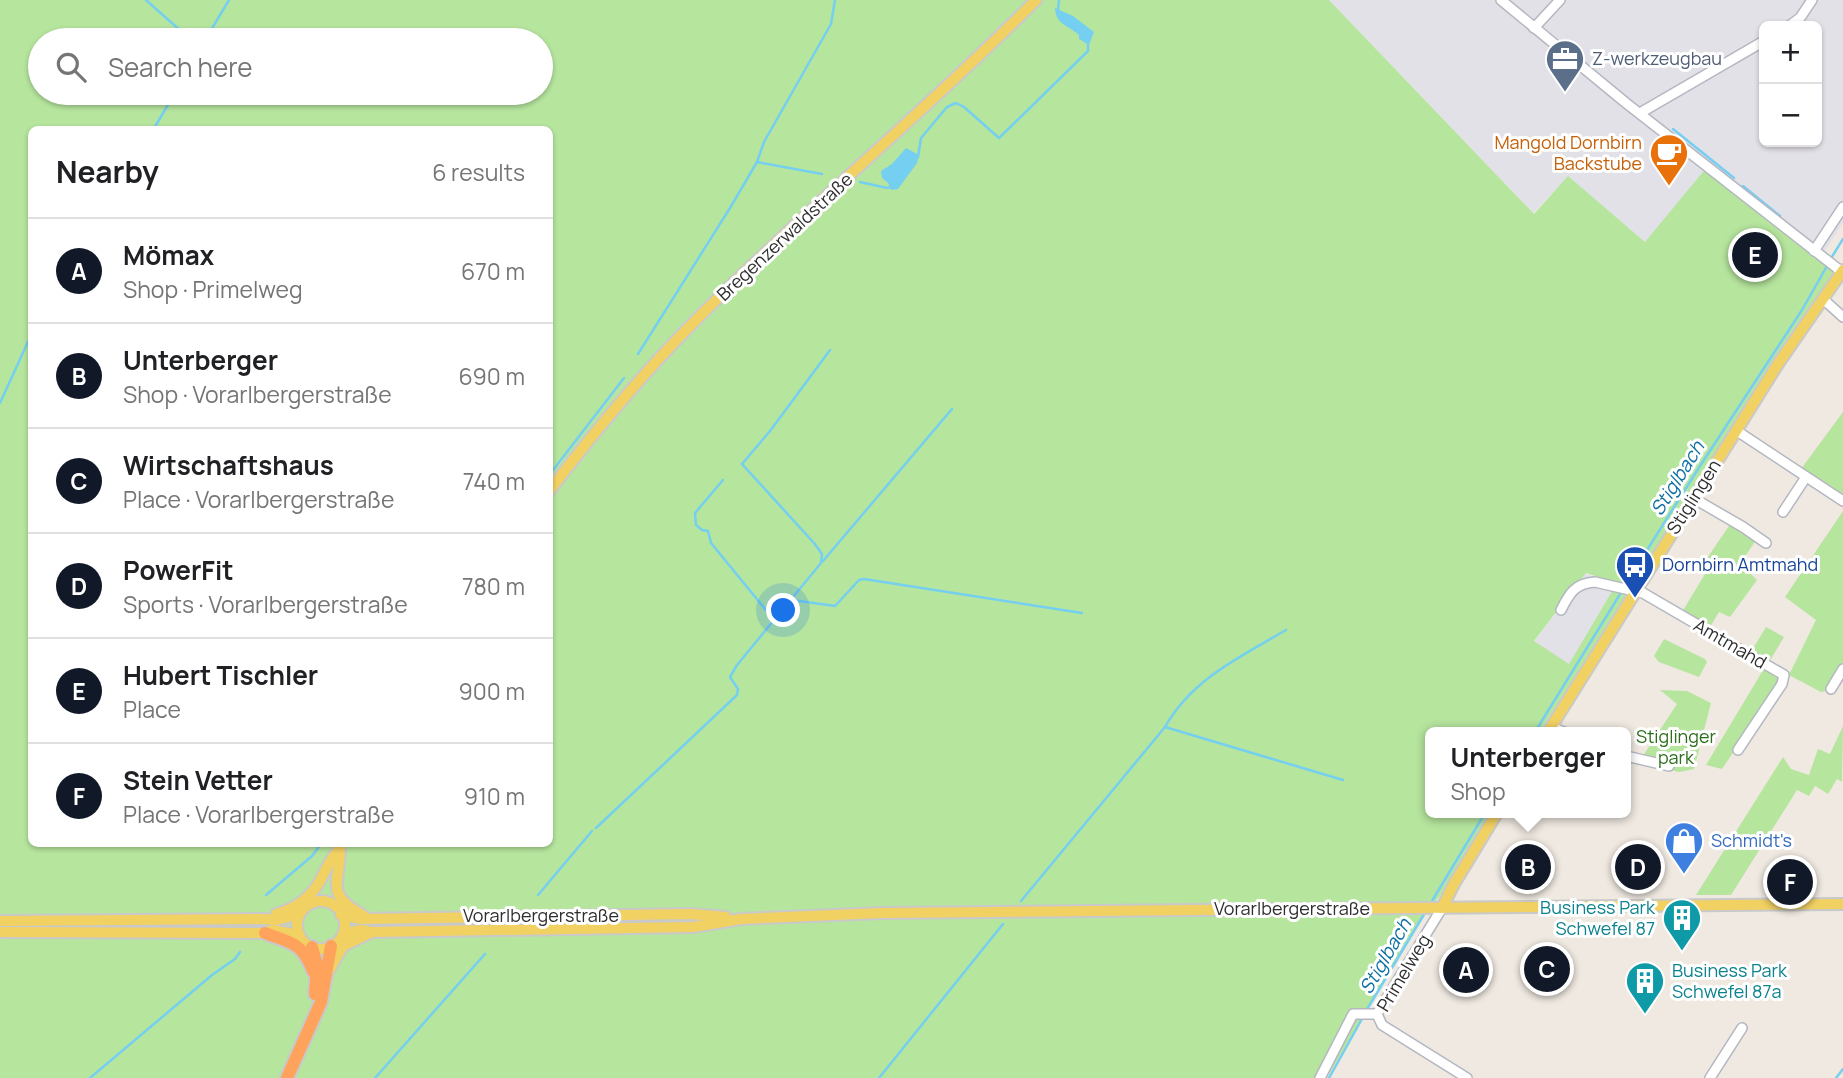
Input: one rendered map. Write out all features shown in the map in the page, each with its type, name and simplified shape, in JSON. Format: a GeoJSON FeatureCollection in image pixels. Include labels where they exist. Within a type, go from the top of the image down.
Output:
{"type":"FeatureCollection","features":[{"type":"Feature","properties":{"kind":"highway"},"geometry":{"type":"LineString","coordinates":[[265,933],[289,940],[302,949],[313,971],[316,990]]}},
{"type":"Feature","properties":{"kind":"highway"},"geometry":{"type":"LineString","coordinates":[[287,1078],[321,1002],[331,946]]}},
{"type":"Feature","properties":{"kind":"highway"},"geometry":{"type":"LineString","coordinates":[[279,1078],[306,1020],[316,990],[317,966],[312,947]]}},
{"type":"Feature","properties":{"kind":"main road","name":"Bregenzerwaldstraße"},"geometry":{"type":"LineString","coordinates":[[553,486],[593,433],[695,321],[968,69],[1036,0]]}},
{"type":"Feature","properties":{"kind":"main road","name":"Stiglingen"},"geometry":{"type":"LineString","coordinates":[[1552,727],[1631,592],[1822,299],[1836,267]]}},
{"type":"Feature","properties":{"kind":"main road"},"geometry":{"type":"LineString","coordinates":[[1439,908],[1494,818]]}},
{"type":"Feature","properties":{"kind":"main road"},"geometry":{"type":"LineString","coordinates":[[261,919],[294,907],[311,894],[332,856],[341,847]]}},
{"type":"Feature","properties":{"kind":"main road"},"geometry":{"type":"LineString","coordinates":[[299,935],[299,914],[315,902],[331,875],[342,847]]}},
{"type":"Feature","properties":{"kind":"main road"},"geometry":{"type":"LineString","coordinates":[[342,847],[338,894],[346,906],[366,918]]}},
{"type":"Feature","properties":{"kind":"main road"},"geometry":{"type":"LineString","coordinates":[[0,932],[278,931],[299,935],[312,947],[331,946],[343,934],[344,925],[330,895],[331,875]]}},
{"type":"Feature","properties":{"kind":"main road","name":"Vorarlbergerstraße"},"geometry":{"type":"LineString","coordinates":[[315,902],[325,901],[356,919],[691,914],[741,919]]}},
{"type":"Feature","properties":{"kind":"main road","name":"Vorarlbergerstraße"},"geometry":{"type":"LineString","coordinates":[[343,934],[361,930],[693,927],[741,919],[858,914],[1843,904]]}},
{"type":"Feature","properties":{"kind":"main road"},"geometry":{"type":"LineString","coordinates":[[0,921],[277,920],[299,914]]}},
{"type":"Feature","properties":{"kind":"main road"},"geometry":{"type":"LineString","coordinates":[[182,932],[187,926],[207,926],[217,919]]}},
{"type":"Feature","properties":{"kind":"main road"},"geometry":{"type":"LineString","coordinates":[[327,974],[343,946],[372,932]]}},
{"type":"Feature","properties":{"kind":"street"},"geometry":{"type":"LineString","coordinates":[[1501,0],[1836,267]]}},
{"type":"Feature","properties":{"kind":"street"},"geometry":{"type":"LineString","coordinates":[[1534,28],[1560,0]]}},
{"type":"Feature","properties":{"kind":"street"},"geometry":{"type":"LineString","coordinates":[[1796,21],[1812,0]]}},
{"type":"Feature","properties":{"kind":"street"},"geometry":{"type":"LineString","coordinates":[[1640,113],[1759,44]]}},
{"type":"Feature","properties":{"kind":"street"},"geometry":{"type":"LineString","coordinates":[[1814,251],[1843,207]]}},
{"type":"Feature","properties":{"kind":"street"},"geometry":{"type":"LineString","coordinates":[[1822,299],[1843,317]]}},
{"type":"Feature","properties":{"kind":"street"},"geometry":{"type":"LineString","coordinates":[[1737,431],[1843,501]]}},
{"type":"Feature","properties":{"kind":"street"},"geometry":{"type":"LineString","coordinates":[[1783,512],[1806,477]]}},
{"type":"Feature","properties":{"kind":"street"},"geometry":{"type":"LineString","coordinates":[[1693,498],[1766,543]]}},
{"type":"Feature","properties":{"kind":"street"},"geometry":{"type":"LineString","coordinates":[[1561,610],[1574,588],[1580,584],[1595,582],[1631,592]]}},
{"type":"Feature","properties":{"kind":"street","name":"Amtmahd"},"geometry":{"type":"LineString","coordinates":[[1631,592],[1643,593],[1784,675],[1783,684],[1738,750]]}},
{"type":"Feature","properties":{"kind":"street"},"geometry":{"type":"LineString","coordinates":[[1831,689],[1843,669]]}},
{"type":"Feature","properties":{"kind":"street"},"geometry":{"type":"LineString","coordinates":[[1631,756],[1670,766]]}},
{"type":"Feature","properties":{"kind":"street","name":"Primelweg"},"geometry":{"type":"LineString","coordinates":[[1439,908],[1374,1014],[1382,1025],[1466,1078]]}},
{"type":"Feature","properties":{"kind":"street"},"geometry":{"type":"LineString","coordinates":[[1320,1078],[1353,1014],[1374,1014]]}},
{"type":"Feature","properties":{"kind":"street"},"geometry":{"type":"LineString","coordinates":[[1710,1078],[1742,1028]]}},
{"type":"Feature","properties":{"kind":"shaded area"},"geometry":{"type":"Polygon","coordinates":[[[1329,0],[1843,0],[1843,223],[1821,257],[1645,242],[1568,177],[1533,213],[1329,0]]]}},
{"type":"Feature","properties":{"kind":"shaded area"},"geometry":{"type":"Polygon","coordinates":[[[1585,574],[1618,583],[1569,665],[1534,642],[1585,574]]]}},
{"type":"Feature","properties":{"kind":"green space"},"geometry":{"type":"Polygon","coordinates":[[[0,0],[1329,0],[1534,214],[1568,176],[1645,242],[1707,167],[1840,272],[1807,313],[1780,353],[1736,428],[1639,573],[1582,668],[1542,727],[1425,727],[1425,818],[1488,818],[1440,896],[1416,925],[1327,1078],[0,1078],[0,0]],[[1586,573],[1534,641],[1569,664],[1617,583],[1586,573]]]}},
{"type":"Feature","properties":{"kind":"green space"},"geometry":{"type":"Polygon","coordinates":[[[1843,412],[1843,498],[1801,469],[1843,412]]]}},
{"type":"Feature","properties":{"kind":"green space"},"geometry":{"type":"Polygon","coordinates":[[[1843,511],[1843,662],[1827,691],[1821,692],[1789,675],[1816,620],[1785,597],[1843,511]]]}},
{"type":"Feature","properties":{"kind":"green space"},"geometry":{"type":"Polygon","coordinates":[[[1731,523],[1756,540],[1740,564],[1757,580],[1730,617],[1719,612],[1710,627],[1682,612],[1705,574],[1699,570],[1731,523]]]}},
{"type":"Feature","properties":{"kind":"green space"},"geometry":{"type":"Polygon","coordinates":[[[1766,627],[1784,637],[1769,662],[1754,654],[1752,650],[1766,627]]]}},
{"type":"Feature","properties":{"kind":"green space"},"geometry":{"type":"Polygon","coordinates":[[[1664,639],[1705,659],[1707,662],[1699,677],[1659,662],[1654,656],[1664,639]]]}},
{"type":"Feature","properties":{"kind":"green space"},"geometry":{"type":"Polygon","coordinates":[[[1765,667],[1781,677],[1780,683],[1722,769],[1706,765],[1765,667]]]}},
{"type":"Feature","properties":{"kind":"green space","name":"Stiglinger park"},"geometry":{"type":"Polygon","coordinates":[[[1660,690],[1687,691],[1711,703],[1694,769],[1679,772],[1639,762],[1677,704],[1660,690]]]}},
{"type":"Feature","properties":{"kind":"green space"},"geometry":{"type":"Polygon","coordinates":[[[1843,726],[1842,782],[1837,779],[1828,794],[1815,786],[1809,796],[1797,790],[1731,895],[1696,895],[1783,757],[1791,769],[1809,775],[1818,749],[1830,754],[1843,726]]]}},
{"type":"Feature","properties":{"kind":"water"},"geometry":{"type":"Polygon","coordinates":[[[1055,8],[1073,16],[1094,32],[1089,45],[1060,21],[1055,8]]]}},
{"type":"Feature","properties":{"kind":"water"},"geometry":{"type":"Polygon","coordinates":[[[906,148],[919,155],[917,163],[898,189],[891,190],[882,178],[881,171],[892,164],[906,148]]]}},
{"type":"Feature","properties":{"kind":"waterway"},"geometry":{"type":"LineString","coordinates":[[146,0],[178,28]]}},
{"type":"Feature","properties":{"kind":"waterway"},"geometry":{"type":"LineString","coordinates":[[212,28],[229,0]]}},
{"type":"Feature","properties":{"kind":"waterway"},"geometry":{"type":"LineString","coordinates":[[757,162],[764,142],[831,24],[835,0]]}},
{"type":"Feature","properties":{"kind":"waterway"},"geometry":{"type":"LineString","coordinates":[[1058,11],[1059,0]]}},
{"type":"Feature","properties":{"kind":"waterway"},"geometry":{"type":"LineString","coordinates":[[918,157],[921,138],[947,107],[956,103],[999,138],[1088,51],[1088,41]]}},
{"type":"Feature","properties":{"kind":"waterway"},"geometry":{"type":"LineString","coordinates":[[155,126],[168,105]]}},
{"type":"Feature","properties":{"kind":"waterway"},"geometry":{"type":"LineString","coordinates":[[1673,129],[1734,178]]}},
{"type":"Feature","properties":{"kind":"waterway"},"geometry":{"type":"LineString","coordinates":[[638,354],[757,162],[822,174]]}},
{"type":"Feature","properties":{"kind":"waterway"},"geometry":{"type":"LineString","coordinates":[[860,182],[891,187]]}},
{"type":"Feature","properties":{"kind":"waterway"},"geometry":{"type":"LineString","coordinates":[[1743,186],[1780,216]]}},
{"type":"Feature","properties":{"kind":"waterway","name":"Stiglbach"},"geometry":{"type":"LineString","coordinates":[[1830,260],[1843,239]]}},
{"type":"Feature","properties":{"kind":"waterway","name":"Stiglbach"},"geometry":{"type":"LineString","coordinates":[[1625,585],[1802,310],[1827,266]]}},
{"type":"Feature","properties":{"kind":"waterway"},"geometry":{"type":"LineString","coordinates":[[0,403],[28,342]]}},
{"type":"Feature","properties":{"kind":"waterway"},"geometry":{"type":"LineString","coordinates":[[596,828],[737,695],[738,689],[730,677],[737,665],[821,563],[822,554],[814,543],[742,464],[830,350]]}},
{"type":"Feature","properties":{"kind":"waterway"},"geometry":{"type":"LineString","coordinates":[[553,470],[624,378]]}},
{"type":"Feature","properties":{"kind":"waterway"},"geometry":{"type":"LineString","coordinates":[[823,561],[952,409]]}},
{"type":"Feature","properties":{"kind":"waterway"},"geometry":{"type":"LineString","coordinates":[[723,480],[695,513],[696,525],[708,531],[711,543],[774,620]]}},
{"type":"Feature","properties":{"kind":"waterway"},"geometry":{"type":"LineString","coordinates":[[792,600],[835,606],[859,580],[864,579],[1082,613]]}},
{"type":"Feature","properties":{"kind":"waterway","name":"Stiglbach"},"geometry":{"type":"LineString","coordinates":[[1538,727],[1622,591]]}},
{"type":"Feature","properties":{"kind":"waterway"},"geometry":{"type":"LineString","coordinates":[[1165,727],[1176,710],[1203,682],[1286,630]]}},
{"type":"Feature","properties":{"kind":"waterway"},"geometry":{"type":"LineString","coordinates":[[1021,901],[1165,727],[1343,780]]}},
{"type":"Feature","properties":{"kind":"waterway","name":"Stiglbach"},"geometry":{"type":"LineString","coordinates":[[1429,906],[1482,818]]}},
{"type":"Feature","properties":{"kind":"waterway"},"geometry":{"type":"LineString","coordinates":[[538,895],[592,831]]}},
{"type":"Feature","properties":{"kind":"waterway"},"geometry":{"type":"LineString","coordinates":[[266,895],[312,856],[319,847]]}},
{"type":"Feature","properties":{"kind":"waterway","name":"Stiglbach"},"geometry":{"type":"LineString","coordinates":[[1366,1011],[1426,911]]}},
{"type":"Feature","properties":{"kind":"waterway"},"geometry":{"type":"LineString","coordinates":[[879,1078],[1003,924]]}},
{"type":"Feature","properties":{"kind":"waterway"},"geometry":{"type":"LineString","coordinates":[[90,1078],[212,975],[235,959],[240,952]]}},
{"type":"Feature","properties":{"kind":"waterway"},"geometry":{"type":"LineString","coordinates":[[375,1078],[485,954]]}},
{"type":"Feature","properties":{"kind":"waterway","name":"Stiglbach"},"geometry":{"type":"LineString","coordinates":[[1329,1078],[1363,1017]]}},
{"type":"Feature","properties":{"kind":"waterway"},"geometry":{"type":"LineString","coordinates":[[1836,1078],[1843,1069]]}},
{"type":"Feature","properties":{"kind":"place","name":"Z-werkzeugbau"},"geometry":{"type":"Point","coordinates":[1565,93]}},
{"type":"Feature","properties":{"kind":"place","name":"Mangold Dornbirn Backstube"},"geometry":{"type":"Point","coordinates":[1669,187]}},
{"type":"Feature","properties":{"kind":"place","name":"Hubert Tischler"},"geometry":{"type":"Point","coordinates":[1755,255]}},
{"type":"Feature","properties":{"kind":"place","name":"Dornbirn Amtmahd"},"geometry":{"type":"Point","coordinates":[1635,599]}},
{"type":"Feature","properties":{"kind":"place","name":"Unterberger"},"geometry":{"type":"Point","coordinates":[1528,867]}},
{"type":"Feature","properties":{"kind":"place","name":"PowerFit"},"geometry":{"type":"Point","coordinates":[1638,867]}},
{"type":"Feature","properties":{"kind":"place","name":"Schmidt's"},"geometry":{"type":"Point","coordinates":[1684,875]}},
{"type":"Feature","properties":{"kind":"place","name":"Stein Vetter"},"geometry":{"type":"Point","coordinates":[1790,882]}},
{"type":"Feature","properties":{"kind":"place","name":"Business Park Schwefel 87"},"geometry":{"type":"Point","coordinates":[1682,952]}},
{"type":"Feature","properties":{"kind":"place","name":"Wirtschaftshaus"},"geometry":{"type":"Point","coordinates":[1547,969]}},
{"type":"Feature","properties":{"kind":"place","name":"Mömax"},"geometry":{"type":"Point","coordinates":[1466,970]}},
{"type":"Feature","properties":{"kind":"place","name":"Business Park Schwefel 87a"},"geometry":{"type":"Point","coordinates":[1645,1015]}}]}
